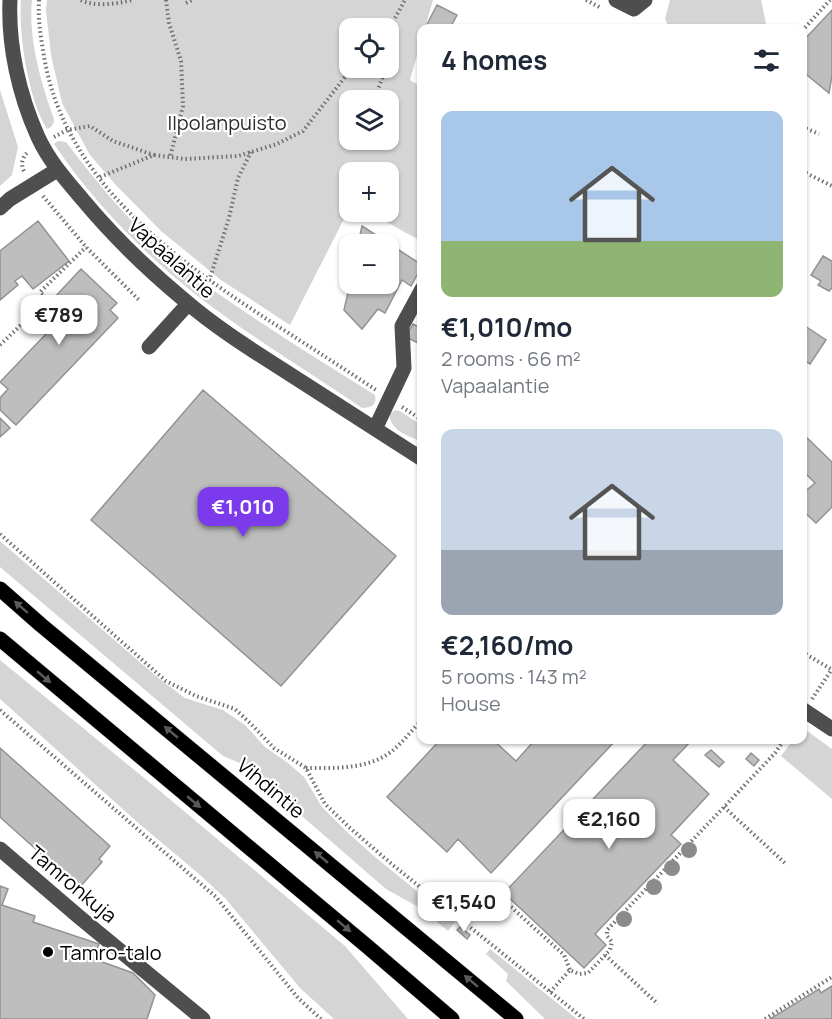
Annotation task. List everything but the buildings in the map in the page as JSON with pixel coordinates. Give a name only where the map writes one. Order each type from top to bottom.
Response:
[{"type":"main road","name":"Vihdintie","points":[[0,589],[40,625],[516,1019]]},
{"type":"main road","points":[[0,639],[452,1019]]},
{"type":"street","name":"Vapaalantie","points":[[10,0],[10,34],[17,71],[26,105],[41,143],[57,170],[98,218],[136,257],[188,304],[244,344],[417,456]]},
{"type":"street","points":[[616,0],[640,5]]},
{"type":"street","points":[[0,208],[10,199],[57,170]]},
{"type":"street","points":[[375,429],[404,368],[402,326],[417,298]]},
{"type":"street","points":[[148,346],[188,304]]},
{"type":"street","points":[[807,712],[832,729]]},
{"type":"street","name":"Tamronkuja","points":[[0,849],[203,1019]]},
{"type":"path","points":[[39,0],[38,18],[45,63],[54,98],[67,130],[84,157],[114,196],[147,230],[209,281],[417,417]]},
{"type":"path","points":[[81,0],[88,4],[121,3],[132,0]]},
{"type":"path","points":[[166,0],[169,23],[181,61],[183,106],[170,157]]},
{"type":"path","points":[[186,3],[192,0]]},
{"type":"path","points":[[395,18],[405,0]]},
{"type":"path","points":[[807,25],[830,0]]},
{"type":"path","points":[[140,301],[86,247],[33,185],[22,167],[27,152],[67,130],[90,126],[113,141],[154,155],[185,159],[238,156],[277,144],[303,131],[344,78]]},
{"type":"path","points":[[807,129],[819,134]]},
{"type":"path","points":[[209,281],[229,218],[238,178],[251,152]]},
{"type":"path","points":[[100,177],[154,155]]},
{"type":"path","points":[[807,174],[832,186]]},
{"type":"path","points":[[0,345],[47,300],[40,292],[86,247]]},
{"type":"path","points":[[0,534],[166,681],[196,696],[235,709],[274,748],[306,768],[325,804],[350,828],[393,866],[584,1019]]},
{"type":"path","points":[[807,655],[832,670],[814,697]]},
{"type":"path","points":[[0,711],[216,897],[298,998],[321,1019]]},
{"type":"path","points":[[306,768],[349,767],[379,759],[393,750],[417,725]]},
{"type":"path","points":[[501,898],[564,954],[570,970],[579,974],[588,973],[610,950],[612,942],[607,936],[607,930],[781,744]]},
{"type":"path","points":[[724,807],[787,865]]},
{"type":"path","points":[[605,955],[658,1004]]},
{"type":"path","points":[[550,992],[570,970]]},
{"type":"path","points":[[765,1019],[832,977]]},
{"type":"green space","points":[[21,0],[32,0],[34,45],[40,76],[54,119],[54,123],[47,129],[35,102],[26,67],[21,30]]},
{"type":"green space","name":"Ilpolanpuisto","points":[[47,0],[433,0],[426,24],[417,24],[417,55],[410,80],[417,84],[417,239],[386,222],[399,222],[399,162],[339,162],[339,222],[342,222],[290,325],[221,280],[161,231],[90,155],[62,103],[51,55]]},
{"type":"green space","points":[[670,0],[761,0],[766,24],[667,24],[665,19]]},
{"type":"green space","points":[[0,90],[18,147],[12,175],[0,186]]},
{"type":"green space","points":[[58,141],[66,142],[123,211],[176,263],[247,313],[375,395],[374,404],[371,407],[362,408],[199,297],[120,226],[69,165],[54,144]]},
{"type":"green space","points":[[395,410],[400,411],[417,422],[417,439],[400,432],[393,424],[390,414]]},
{"type":"green space","points":[[0,541],[157,677],[185,698],[223,710],[245,725],[265,747],[304,777],[322,807],[347,832],[455,922],[448,931],[420,908],[386,889],[242,764],[223,756],[0,567]]},
{"type":"green space","points":[[0,660],[345,946],[408,1019],[334,1019],[300,988],[225,898],[0,699]]},
{"type":"green space","points":[[807,731],[832,749],[832,799],[781,756],[790,744],[807,744]]},
{"type":"green space","points":[[490,949],[577,1019],[545,1019],[506,981],[508,974],[486,954]]},
{"type":"place","name":"Tamro-talo","points":[[48,952]]}]
